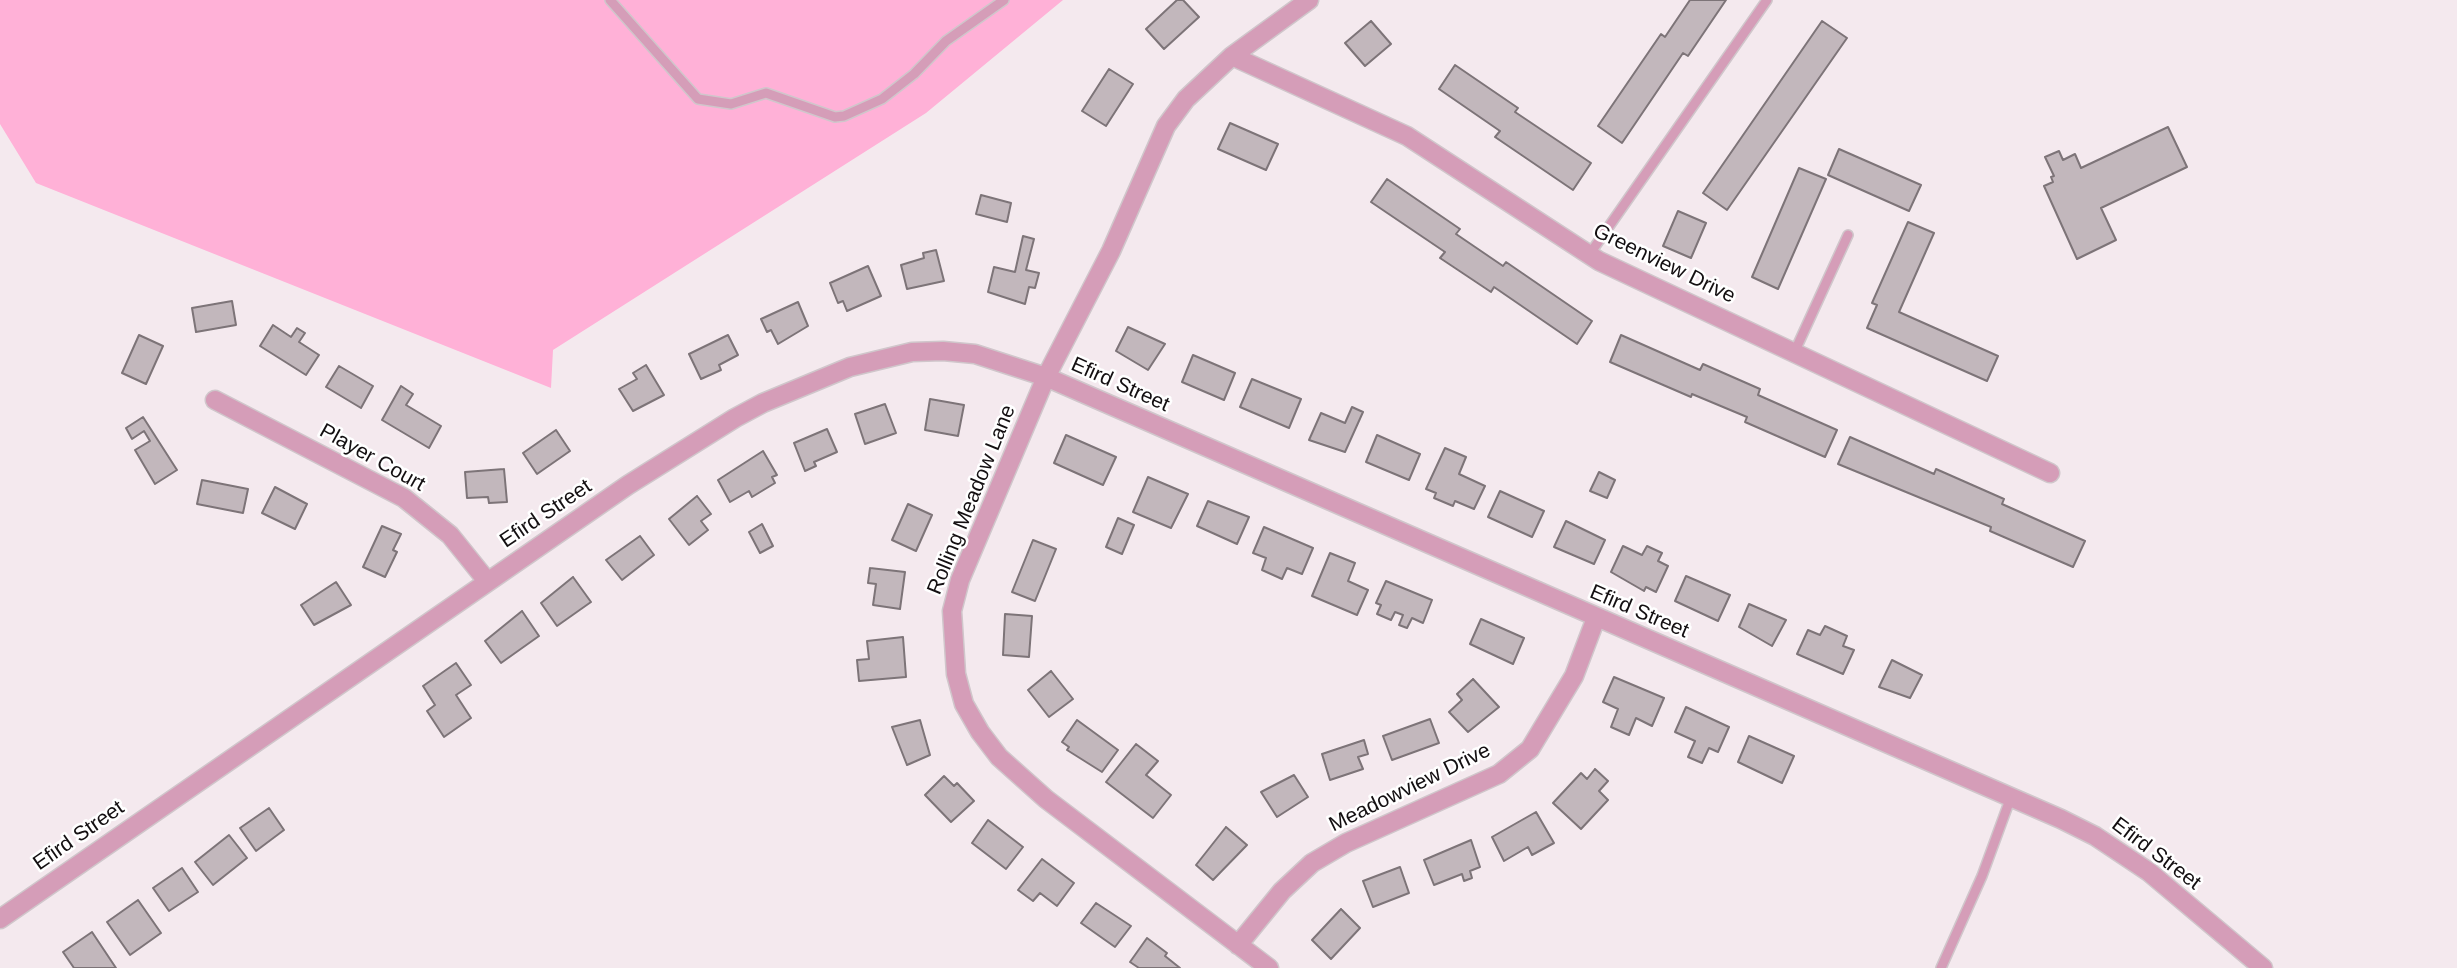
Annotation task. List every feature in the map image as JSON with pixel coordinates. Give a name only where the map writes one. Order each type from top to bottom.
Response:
[{"type":"street","name":"Rolling Meadow Lane","points":[[1269,968],[1022,779],[979,732],[964,704],[956,674],[951,611],[960,580],[1046,377],[1111,251],[1166,126],[1186,99],[1232,56],[1309,0]]},
{"type":"street","name":"Greenview Drive","points":[[1232,56],[1407,136],[1589,254],[2050,473]]},
{"type":"street","name":"Efird Street","points":[[0,919],[487,581],[628,485],[735,418],[821,378],[881,358],[943,351],[975,354],[1046,377],[2095,836],[2138,865],[2263,968]]},
{"type":"street","name":"Player Court","points":[[215,400],[404,498],[450,535],[487,581]]},
{"type":"street","name":"Meadowview Drive","points":[[1238,945],[1282,891],[1312,863],[1346,843],[1499,774],[1530,749],[1574,676],[1596,618]]},
{"type":"lane","points":[[610,0],[698,99],[731,104],[766,93],[835,117],[844,116],[882,99],[914,74],[946,41],[1004,0]]},
{"type":"lane","points":[[1589,254],[1767,0]]},
{"type":"lane","points":[[1794,353],[1848,235]]},
{"type":"lane","points":[[1941,968],[1982,876],[2011,797]]},
{"type":"shaded area","points":[[0,0],[1063,0],[926,113],[553,350],[551,388],[36,183],[0,124]]},
{"type":"building","points":[[1177,0],[1183,0],[1199,17],[1164,49],[1146,29]]},
{"type":"building","points":[[1690,0],[1726,0],[1688,56],[1683,53],[1622,143],[1598,126],[1661,34],[1665,37]]},
{"type":"building","points":[[1371,21],[1391,44],[1365,66],[1345,43]]},
{"type":"building","points":[[1822,21],[1847,38],[1727,210],[1703,193]]},
{"type":"building","points":[[1455,65],[1518,108],[1515,112],[1591,163],[1573,190],[1495,137],[1500,131],[1439,89]]},
{"type":"building","points":[[1109,69],[1133,84],[1106,126],[1082,111]]},
{"type":"building","points":[[1230,123],[1278,144],[1266,170],[1218,149]]},
{"type":"building","points":[[2168,127],[2187,167],[2101,208],[2116,240],[2077,259],[2044,186],[2053,182],[2051,177],[2054,176],[2045,157],[2059,151],[2063,160],[2075,154],[2081,168]]},
{"type":"building","points":[[1839,149],[1921,185],[1909,211],[1828,175]]},
{"type":"building","points":[[1799,168],[1826,179],[1778,289],[1752,277]]},
{"type":"building","points":[[1387,179],[1460,229],[1456,234],[1503,266],[1506,262],[1592,321],[1577,344],[1494,287],[1491,292],[1440,258],[1445,252],[1371,202]]},
{"type":"building","points":[[981,195],[1011,203],[1007,222],[976,214]]},
{"type":"building","points":[[1678,211],[1706,223],[1691,258],[1663,246]]},
{"type":"building","points":[[1908,222],[1934,233],[1899,312],[1998,356],[1987,381],[1867,328],[1877,305],[1872,303]]},
{"type":"building","points":[[1023,236],[1034,239],[1026,270],[1039,273],[1035,288],[1029,287],[1025,304],[988,292],[994,267],[1015,272]]},
{"type":"building","points":[[936,250],[944,281],[907,289],[901,265],[924,258],[923,253]]},
{"type":"building","points":[[868,266],[881,296],[847,311],[843,301],[838,303],[830,283]]},
{"type":"building","points":[[232,301],[236,325],[196,332],[192,308]]},
{"type":"building","points":[[798,302],[808,326],[778,344],[771,330],[767,332],[761,319]]},
{"type":"building","points":[[273,325],[291,337],[297,328],[305,333],[299,342],[319,355],[306,375],[260,346]]},
{"type":"building","points":[[1128,327],[1165,344],[1148,370],[1116,351]]},
{"type":"building","points":[[139,335],[163,346],[146,384],[122,373]]},
{"type":"building","points":[[728,335],[738,355],[719,365],[721,370],[701,379],[689,354]]},
{"type":"building","points":[[1621,335],[1700,370],[1703,364],[1760,389],[1758,395],[1837,430],[1825,457],[1745,422],[1747,417],[1692,394],[1691,397],[1610,362]]},
{"type":"building","points":[[1193,355],[1235,373],[1224,400],[1182,382]]},
{"type":"building","points":[[646,365],[664,395],[633,411],[619,389],[637,379],[633,373]]},
{"type":"building","points":[[339,366],[373,386],[361,408],[326,387]]},
{"type":"building","points":[[1252,379],[1301,399],[1289,428],[1240,407]]},
{"type":"building","points":[[401,386],[413,394],[406,405],[441,426],[429,448],[382,420]]},
{"type":"building","points":[[930,399],[964,405],[958,436],[925,430]]},
{"type":"building","points":[[885,404],[896,433],[865,444],[855,414]]},
{"type":"building","points":[[1352,407],[1363,412],[1345,452],[1309,440],[1321,413],[1345,423]]},
{"type":"building","points":[[143,417],[177,470],[155,484],[135,450],[150,441],[144,431],[132,439],[126,428]]},
{"type":"building","points":[[827,429],[837,452],[814,462],[816,466],[805,471],[794,443]]},
{"type":"building","points":[[556,430],[570,451],[537,474],[523,453]]},
{"type":"building","points":[[1066,435],[1116,457],[1103,485],[1054,463]]},
{"type":"building","points":[[1377,435],[1420,454],[1409,480],[1366,462]]},
{"type":"building","points":[[1850,437],[1934,474],[1936,469],[2004,499],[2002,504],[2085,541],[2073,567],[1990,531],[1991,527],[1838,464]]},
{"type":"building","points":[[1445,448],[1466,457],[1459,474],[1485,486],[1474,509],[1455,501],[1453,506],[1434,498],[1436,493],[1426,489]]},
{"type":"building","points":[[763,451],[777,475],[772,477],[775,483],[752,497],[749,491],[730,502],[718,480]]},
{"type":"building","points":[[504,469],[507,502],[489,503],[488,497],[467,498],[465,472]]},
{"type":"building","points":[[1599,472],[1615,480],[1607,498],[1590,491]]},
{"type":"building","points":[[1148,477],[1188,494],[1171,528],[1133,512]]},
{"type":"building","points":[[202,480],[248,489],[243,513],[197,504]]},
{"type":"building","points":[[275,487],[307,504],[295,529],[262,513]]},
{"type":"building","points":[[1500,491],[1544,511],[1532,537],[1488,517]]},
{"type":"building","points":[[697,496],[711,514],[701,521],[708,530],[689,545],[669,519]]},
{"type":"building","points":[[1208,501],[1249,517],[1237,544],[1197,526]]},
{"type":"building","points":[[908,504],[932,515],[916,551],[892,540]]},
{"type":"building","points":[[1118,518],[1134,525],[1122,554],[1106,547]]},
{"type":"building","points":[[1566,521],[1605,540],[1594,564],[1554,547]]},
{"type":"building","points":[[762,524],[773,546],[760,553],[749,532]]},
{"type":"building","points":[[382,526],[401,534],[393,550],[397,552],[385,577],[363,567]]},
{"type":"building","points":[[1264,527],[1313,548],[1302,574],[1287,568],[1282,579],[1262,570],[1266,558],[1253,553]]},
{"type":"building","points":[[640,536],[654,555],[622,580],[606,560]]},
{"type":"building","points":[[1033,540],[1056,549],[1035,601],[1012,592]]},
{"type":"building","points":[[1623,546],[1642,555],[1647,546],[1662,553],[1658,561],[1668,566],[1656,592],[1646,587],[1644,591],[1611,572]]},
{"type":"building","points":[[1330,553],[1355,563],[1348,581],[1368,590],[1357,615],[1312,596]]},
{"type":"building","points":[[870,568],[905,572],[900,609],[873,605],[876,584],[868,583]]},
{"type":"building","points":[[1686,576],[1730,595],[1718,621],[1675,601]]},
{"type":"building","points":[[573,577],[591,602],[557,626],[541,603]]},
{"type":"building","points":[[1386,581],[1432,600],[1423,623],[1412,618],[1407,628],[1399,625],[1403,615],[1395,612],[1391,620],[1377,614],[1381,605],[1376,603]]},
{"type":"building","points":[[336,582],[351,605],[314,625],[301,605]]},
{"type":"building","points":[[1749,604],[1786,620],[1772,646],[1739,627]]},
{"type":"building","points":[[522,611],[539,636],[501,663],[485,641]]},
{"type":"building","points":[[1005,614],[1032,616],[1029,657],[1003,655]]},
{"type":"building","points":[[1481,619],[1524,638],[1513,664],[1470,644]]},
{"type":"building","points":[[1825,626],[1847,636],[1843,646],[1854,650],[1843,674],[1797,654],[1808,630],[1820,635]]},
{"type":"building","points":[[903,637],[906,677],[859,681],[857,660],[869,659],[867,641]]},
{"type":"building","points":[[1892,660],[1922,675],[1910,698],[1879,687]]},
{"type":"building","points":[[456,663],[471,685],[456,695],[471,718],[444,737],[427,711],[435,705],[423,686]]},
{"type":"building","points":[[1051,671],[1073,699],[1049,717],[1028,690]]},
{"type":"building","points":[[1614,677],[1664,698],[1652,726],[1636,718],[1629,735],[1611,727],[1618,709],[1603,702]]},
{"type":"building","points":[[1473,679],[1499,707],[1468,732],[1449,712],[1462,700],[1457,694]]},
{"type":"building","points":[[1686,707],[1729,727],[1718,752],[1709,748],[1702,763],[1688,757],[1695,741],[1675,732]]},
{"type":"building","points":[[1430,719],[1439,743],[1392,760],[1383,736]]},
{"type":"building","points":[[920,720],[930,755],[907,765],[892,727]]},
{"type":"building","points":[[1077,720],[1118,750],[1102,772],[1067,750],[1069,747],[1062,742]]},
{"type":"building","points":[[1749,736],[1794,756],[1782,783],[1738,762]]},
{"type":"building","points":[[1364,740],[1368,754],[1358,757],[1363,769],[1330,780],[1322,754]]},
{"type":"building","points":[[1136,744],[1158,761],[1146,775],[1171,795],[1153,818],[1106,782]]},
{"type":"building","points":[[1595,769],[1608,781],[1599,791],[1608,800],[1581,829],[1553,803],[1581,773],[1587,779]]},
{"type":"building","points":[[1294,775],[1308,797],[1277,817],[1261,792]]},
{"type":"building","points":[[944,776],[954,786],[957,783],[974,801],[951,822],[925,795]]},
{"type":"building","points":[[269,808],[284,830],[256,851],[240,828]]},
{"type":"building","points":[[1536,812],[1554,843],[1532,855],[1528,847],[1504,861],[1492,837]]},
{"type":"building","points":[[988,820],[1023,847],[1006,869],[972,843]]},
{"type":"building","points":[[1226,827],[1247,845],[1213,880],[1196,865]]},
{"type":"building","points":[[229,835],[247,858],[213,885],[195,862]]},
{"type":"building","points":[[1471,840],[1480,867],[1470,871],[1472,878],[1464,881],[1462,874],[1434,885],[1424,860]]},
{"type":"building","points":[[1042,859],[1074,883],[1057,906],[1040,893],[1033,901],[1018,890]]},
{"type":"building","points":[[1400,867],[1409,893],[1373,907],[1363,881]]},
{"type":"building","points":[[182,868],[198,892],[169,911],[153,888]]},
{"type":"building","points":[[138,900],[161,933],[130,955],[107,922]]},
{"type":"building","points":[[1096,903],[1131,926],[1115,947],[1081,923]]},
{"type":"building","points":[[1341,909],[1360,928],[1331,959],[1312,940]]},
{"type":"building","points":[[92,932],[116,968],[74,968],[63,952]]},
{"type":"building","points":[[1147,938],[1167,953],[1165,956],[1180,968],[1139,968],[1130,962]]}]
